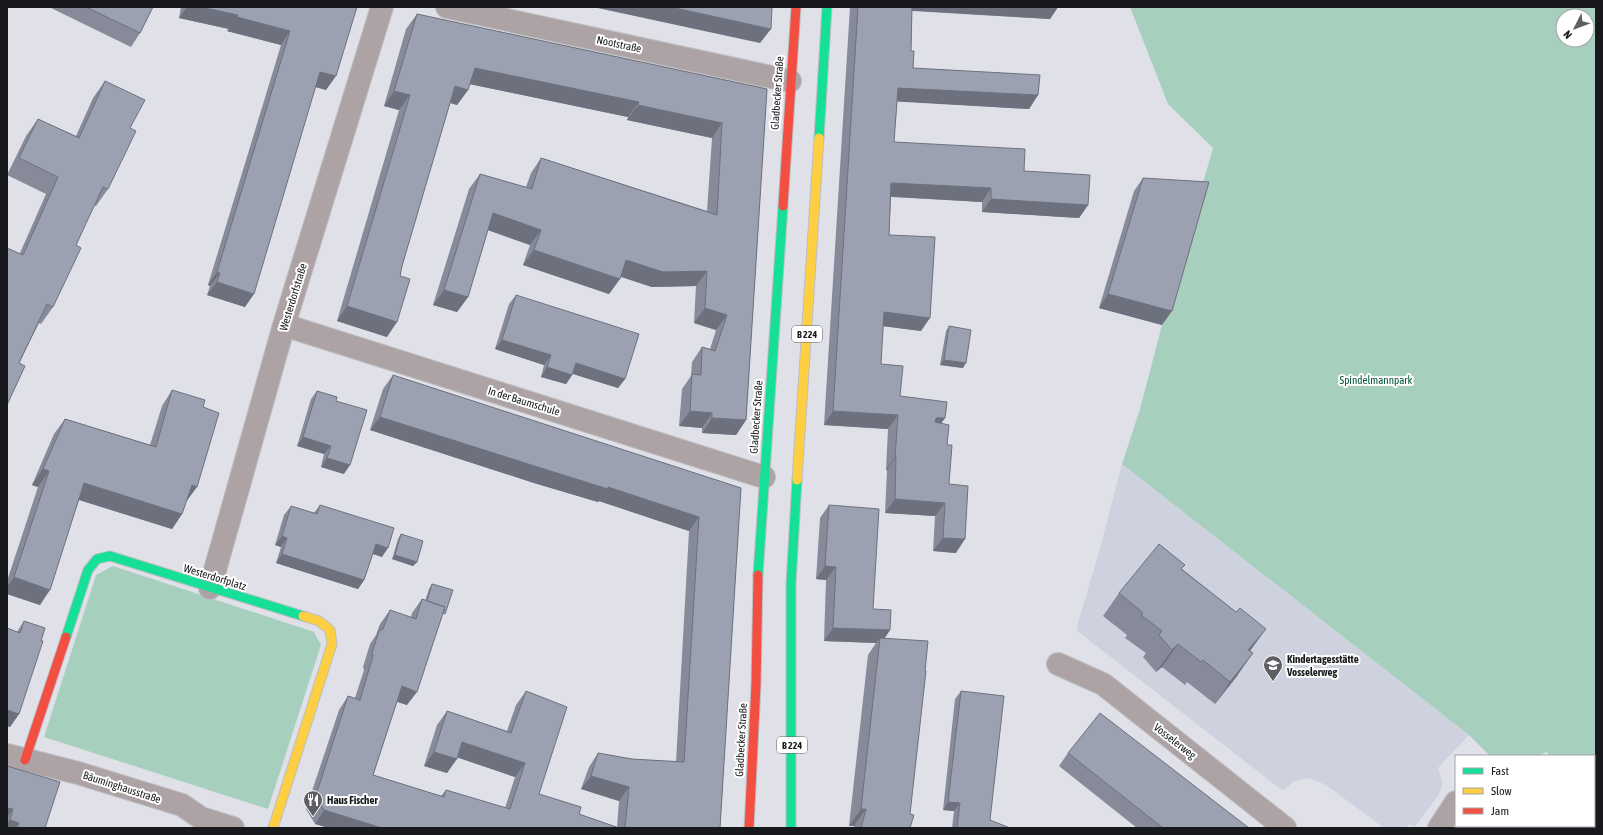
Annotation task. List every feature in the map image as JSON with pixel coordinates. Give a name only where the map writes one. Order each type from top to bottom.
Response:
[{"type":"main road","name":"Gladbecker Straße","points":[[749,828],[756,685],[758,578],[796,7]]},
{"type":"main road","name":"B 224","points":[[792,828],[791,584],[827,7]]},
{"type":"main road","name":"Westerdorfplatz","points":[[16,757],[88,570],[96,559],[110,556],[319,621],[330,630],[332,644],[273,828]]},
{"type":"street","name":"Westerdorfstraße","points":[[210,588],[284,324],[382,7]]},
{"type":"street","name":"Nootstraße","points":[[447,7],[790,81]]},
{"type":"street","name":"In der Baumschule","points":[[284,324],[764,477]]},
{"type":"street","name":"Vosselerweg","points":[[1058,664],[1104,684],[1285,828]]},
{"type":"street","name":"Bäuminghausstraße","points":[[16,757],[78,773],[182,806],[201,818],[233,828]]},
{"type":"street","points":[[1439,828],[1455,804]]},
{"type":"shaded area","name":"Kindertagesstätte Vosselerweg","points":[[1122,464],[1469,735],[1438,768],[1443,783],[1439,794],[1415,827],[1409,824],[1406,828],[1384,828],[1326,785],[1310,778],[1294,781],[1283,791],[1076,630],[1102,541]]},
{"type":"green space","name":"Spindelmannpark","points":[[1130,7],[1596,7],[1596,786],[1595,755],[1550,755],[1546,752],[1541,755],[1489,755],[1469,735],[1122,464],[1140,409],[1162,325],[1213,148],[1168,104]]},
{"type":"green space","points":[[113,566],[314,632],[321,645],[268,809],[44,737],[96,575]]},
{"type":"building","points":[[86,7],[153,7],[140,33]]},
{"type":"building","points":[[200,7],[357,7],[336,76],[320,72],[254,294],[217,282],[220,273],[217,272],[290,31],[237,17],[238,15]]},
{"type":"building","points":[[671,7],[772,7],[771,29]]},
{"type":"building","points":[[858,7],[912,7],[911,51],[914,51],[913,68],[1040,75],[1038,95],[898,88],[894,142],[1025,149],[1024,171],[1090,175],[1088,205],[991,199],[991,188],[891,183],[889,235],[935,237],[930,318],[884,312],[881,364],[903,366],[900,396],[947,402],[945,418],[936,418],[935,422],[949,425],[947,445],[952,445],[949,484],[968,486],[965,539],[943,538],[945,503],[895,499],[895,457],[898,415],[833,411]]},
{"type":"building","points":[[417,14],[767,89],[746,420],[712,418],[712,413],[690,411],[692,374],[701,375],[702,347],[715,351],[727,315],[705,308],[707,271],[663,272],[626,260],[620,279],[534,250],[541,230],[493,213],[468,297],[444,290],[480,174],[532,189],[541,158],[717,215],[722,123],[638,105],[639,102],[475,68],[468,90],[455,86],[402,266],[400,276],[410,279],[397,322],[347,306],[410,95],[394,91]]},
{"type":"building","points":[[105,81],[145,100],[130,128],[136,131],[108,189],[103,187],[76,245],[81,248],[53,307],[47,304],[19,363],[25,366],[7,405],[7,248],[23,255],[58,177],[19,158],[38,119],[79,138]]},
{"type":"building","points":[[1143,178],[1209,182],[1172,311],[1108,294]]},
{"type":"building","points":[[516,295],[639,334],[625,379],[576,363],[572,375],[547,367],[551,355],[502,340]]},
{"type":"building","points":[[949,326],[971,330],[966,363],[944,360]]},
{"type":"building","points":[[393,375],[741,488],[720,828],[625,828],[629,787],[591,776],[598,753],[632,759],[684,762],[699,517],[608,487],[608,489],[380,417]]},
{"type":"building","points":[[172,390],[205,400],[203,407],[219,413],[197,487],[192,485],[182,514],[84,483],[50,590],[14,577],[49,471],[43,469],[65,419],[156,447]]},
{"type":"building","points":[[317,391],[337,397],[336,401],[367,410],[350,465],[327,458],[331,446],[303,437]]},
{"type":"building","points":[[320,505],[394,528],[388,548],[376,544],[364,580],[282,554],[287,538],[282,536],[291,506],[317,514]]},
{"type":"building","points":[[829,505],[879,509],[873,609],[891,610],[890,630],[833,628],[836,567],[825,566]]},
{"type":"building","points":[[401,534],[423,541],[417,562],[395,555]]},
{"type":"building","points":[[1159,544],[1185,565],[1181,569],[1236,612],[1240,608],[1266,629],[1248,650],[1253,653],[1230,682],[1203,660],[1201,662],[1178,644],[1172,650],[1159,635],[1162,631],[1141,615],[1143,613],[1119,593]]},
{"type":"building","points":[[432,584],[453,590],[445,614],[443,613],[445,607],[427,601]]},
{"type":"building","points":[[422,599],[445,607],[417,692],[402,686],[373,775],[444,797],[446,790],[510,809],[525,763],[462,742],[457,759],[434,752],[447,711],[511,733],[526,691],[567,707],[539,794],[581,807],[579,814],[619,828],[382,828],[324,810],[316,795],[348,696],[360,700],[379,631],[383,629],[390,610],[416,619]]},
{"type":"building","points":[[24,621],[45,628],[41,641],[43,641],[19,714],[7,710],[7,628],[20,633]]},
{"type":"building","points":[[880,638],[928,641],[910,814],[914,815],[910,828],[861,828],[866,809],[861,809]]},
{"type":"building","points":[[961,691],[1004,696],[990,820],[1010,828],[957,828],[960,803],[948,802]]},
{"type":"building","points":[[1100,713],[1249,828],[1163,828],[1068,753]]},
{"type":"building","points":[[7,766],[60,782],[45,828],[17,828],[19,823],[10,820],[13,809],[7,808]]},
{"type":"traffic: fast","points":[[819,138],[827,7]]},
{"type":"traffic: fast","points":[[758,575],[783,206]]},
{"type":"traffic: fast","points":[[791,828],[791,584],[797,480]]},
{"type":"traffic: fast","points":[[66,637],[88,570],[97,559],[110,556],[303,616]]},
{"type":"traffic: slow","points":[[797,480],[819,138]]},
{"type":"traffic: slow","points":[[273,828],[332,644],[330,630],[319,621],[303,616]]},
{"type":"traffic: jam","points":[[783,206],[796,7]]},
{"type":"traffic: jam","points":[[749,828],[756,685],[758,575]]},
{"type":"traffic: jam","points":[[25,760],[66,637]]},
{"type":"place","name":"Kindertagesstätte Vosselerweg","points":[[1273,682]]},
{"type":"place","name":"Haus Fischer","points":[[313,817]]}]
